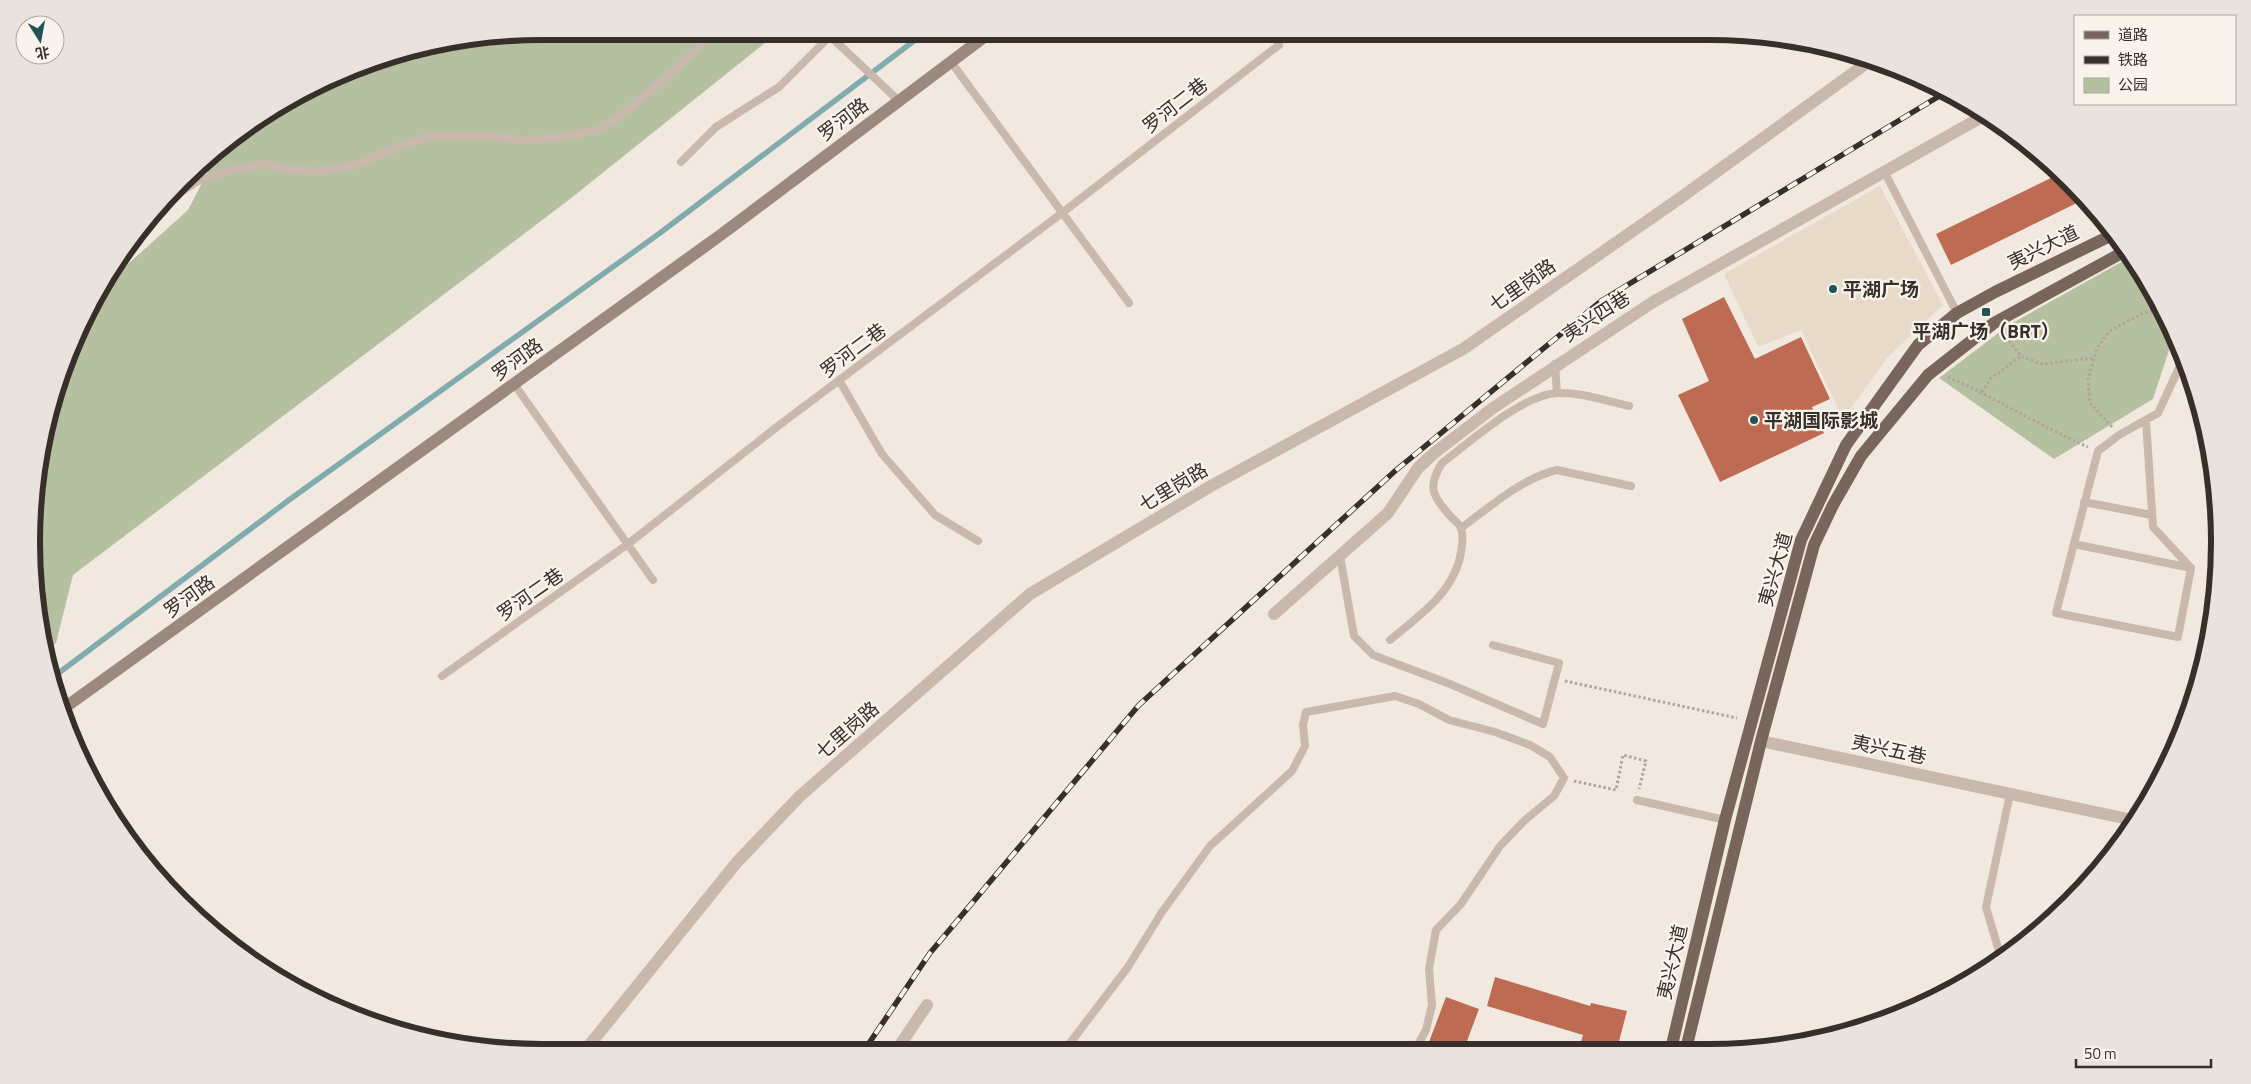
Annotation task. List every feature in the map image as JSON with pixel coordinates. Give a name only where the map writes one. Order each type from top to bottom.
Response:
[{"type":"main road","name":"罗河路","points":[[68,705],[722,234],[980,40]]},
{"type":"main road","name":"夷兴大道","points":[[1672,1044],[1725,820],[1801,540],[1846,445],[1918,345],[1957,313],[1995,292],[2108,237]]},
{"type":"main road","name":"夷兴大道","points":[[1687,1044],[1761,741],[1814,545],[1833,505],[1861,456],[1928,375],[1994,323],[2120,254]]},
{"type":"street","name":"七里岗路","points":[[590,1044],[737,862],[794,803],[1030,594],[1211,486],[1463,349],[1676,201],[1864,65]]},
{"type":"street","name":"夷兴四巷","points":[[1274,614],[1388,513],[1418,468],[1432,454],[1555,364],[1653,302],[1978,119]]},
{"type":"street","name":"夷兴五巷","points":[[1761,741],[2127,819]]},
{"type":"street","points":[[901,1044],[927,1005]]},
{"type":"lane","points":[[184,190],[198,181],[230,170],[266,164],[294,170],[322,171],[358,164],[407,143],[433,136],[488,136],[522,140],[563,137],[599,130],[629,109],[680,65],[704,40]]},
{"type":"lane","points":[[681,162],[716,127],[751,107],[779,87],[826,40]]},
{"type":"lane","points":[[834,40],[898,101]]},
{"type":"lane","name":"罗河二巷","points":[[442,676],[628,544],[839,380],[1062,213],[1279,45],[1276,40]]},
{"type":"lane","points":[[950,62],[1129,303]]},
{"type":"lane","points":[[1884,171],[1957,313]]},
{"type":"lane","points":[[1555,364],[1557,393]]},
{"type":"lane","points":[[2179,367],[2158,413],[2119,435],[2098,451],[2056,613],[2178,637],[2191,568]]},
{"type":"lane","points":[[839,380],[882,454],[935,515],[978,541]]},
{"type":"lane","points":[[514,384],[653,580]]},
{"type":"lane","points":[[1390,640],[1435,603],[1452,579],[1459,563],[1462,543],[1461,528],[1434,495],[1435,472],[1442,463],[1519,406],[1539,396],[1557,393],[1588,396],[1629,406]]},
{"type":"lane","points":[[2146,420],[2153,527],[2191,568]]},
{"type":"lane","points":[[1461,528],[1499,500],[1547,473],[1557,470],[1631,486]]},
{"type":"lane","points":[[2084,502],[2152,515]]},
{"type":"lane","points":[[2074,544],[2191,568]]},
{"type":"lane","points":[[1340,556],[1354,636],[1373,655],[1441,680],[1543,724],[1559,663],[1493,645]]},
{"type":"lane","points":[[1069,1044],[1128,967],[1162,912],[1210,846],[1292,770],[1304,746],[1303,725],[1306,712],[1395,696],[1419,704],[1449,720],[1495,732],[1530,745],[1550,757],[1564,778],[1554,796],[1525,820],[1500,846],[1461,904],[1436,930],[1429,969],[1432,1005],[1426,1030],[1418,1044]]},
{"type":"lane","points":[[1999,951],[1986,907],[2010,794]]},
{"type":"lane","points":[[1637,800],[1725,820]]},
{"type":"path","points":[[2119,435],[2090,403],[2088,380],[2096,348],[2110,331],[2143,313],[2154,311]]},
{"type":"path","points":[[1994,323],[2021,356],[2042,364],[2094,358]]},
{"type":"path","points":[[1982,392],[1990,379],[2021,356]]},
{"type":"path","points":[[1948,377],[1982,392],[2055,432],[2098,451]]},
{"type":"path","points":[[1554,679],[1753,722]]},
{"type":"path","points":[[1564,778],[1616,790],[1623,755],[1646,761],[1637,800]]},
{"type":"green space","points":[[769,40],[570,199],[73,575],[56,643],[51,646],[44,608],[40,542],[44,476],[57,412],[78,350],[107,291],[119,272],[188,210],[211,165],[263,125],[291,107],[350,78],[412,57],[476,44],[509,41]]},
{"type":"green space","points":[[2124,260],[2144,291],[2171,345],[2153,399],[2054,459],[1939,378],[2009,325]]},
{"type":"shaded area","name":"平湖广场","points":[[1880,186],[1943,305],[1887,358],[1843,419],[1801,330],[1758,347],[1724,274]]},
{"type":"building","points":[[2053,177],[2078,202],[1951,265],[1936,234]]},
{"type":"building","name":"平湖国际影城","points":[[1724,297],[1755,359],[1801,337],[1830,399],[1812,407],[1824,433],[1720,482],[1678,395],[1709,381],[1682,319]]},
{"type":"building","points":[[1495,977],[1590,1006],[1591,1003],[1627,1011],[1618,1044],[1580,1044],[1583,1035],[1487,1006]]},
{"type":"building","points":[[1446,997],[1479,1009],[1466,1044],[1428,1044]]},
{"type":"waterway","points":[[58,674],[289,500],[660,233],[915,40]]},
{"type":"railway","points":[[868,1044],[930,953],[1139,705],[1395,471],[1601,301],[1939,96]]},
{"type":"place","name":"平湖广场","points":[[1833,289]]},
{"type":"place","name":"平湖广场（BRT）","points":[[1986,312]]},
{"type":"place","name":"平湖国际影城","points":[[1754,420]]}]
